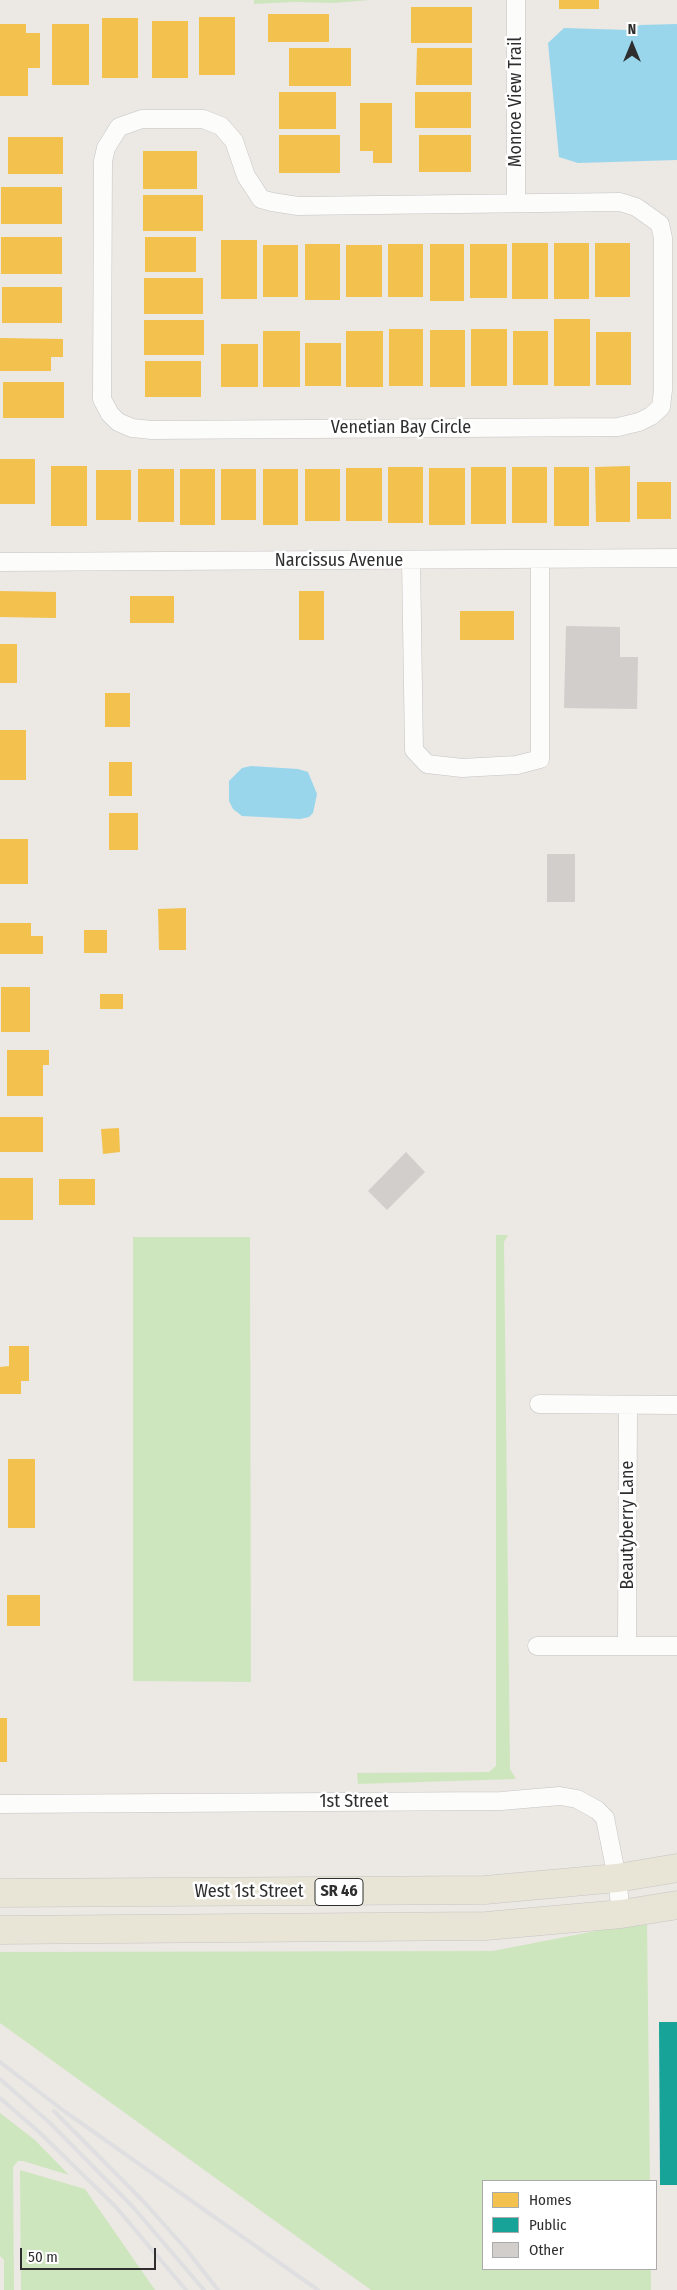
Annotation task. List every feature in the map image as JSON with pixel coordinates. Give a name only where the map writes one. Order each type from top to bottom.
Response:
[{"type":"main road","name":"West 1st Street","points":[[0,1893],[475,1890],[617,1878],[677,1868]]},
{"type":"main road","name":"West 1st Street","points":[[0,1930],[477,1926],[621,1914],[677,1905]]},
{"type":"street","name":"Monroe View Trail","points":[[516,0],[516,203]]},
{"type":"street","name":"Venetian Bay Circle","points":[[142,120],[203,120],[221,126],[234,141],[246,176],[261,199],[272,202],[298,206],[516,203],[620,202],[636,207],[660,224],[663,238],[663,390],[661,407],[650,416],[639,422],[618,427],[152,430],[132,428],[118,422],[110,414],[102,399],[103,161],[106,148],[119,127],[142,120]]},
{"type":"street","name":"Narcissus Avenue","points":[[0,562],[677,558]]},
{"type":"street","points":[[411,560],[414,750],[427,764],[462,768],[517,766],[540,759],[540,559]]},
{"type":"street","points":[[539,1404],[677,1405]]},
{"type":"street","name":"Beautyberry Lane","points":[[627,1646],[628,1404]]},
{"type":"street","points":[[537,1646],[677,1646]]},
{"type":"street","name":"1st Street","points":[[0,1804],[501,1801],[560,1796],[577,1799],[597,1810],[605,1818],[617,1878],[621,1914]]},
{"type":"green space","points":[[254,0],[370,0],[334,3],[254,4]]},
{"type":"green space","points":[[496,1235],[508,1235],[504,1242],[510,1769],[516,1779],[358,1784],[357,1773],[489,1772],[496,1766]]},
{"type":"green space","points":[[133,1237],[250,1237],[251,1682],[133,1681]]},
{"type":"green space","points":[[647,1921],[650,2180],[482,2180],[482,2270],[651,2270],[651,2290],[371,2290],[0,2023],[0,1952],[493,1951]]},
{"type":"green space","points":[[0,2113],[35,2140],[69,2175],[23,2161],[18,2161],[13,2167],[14,2290],[4,2290],[4,2260],[0,2256]]},
{"type":"green space","points":[[20,2170],[85,2189],[155,2290],[21,2290]]},
{"type":"water","points":[[677,24],[677,160],[578,163],[559,157],[548,43],[564,28],[629,30],[640,25]]},
{"type":"water","points":[[251,766],[298,769],[308,772],[317,794],[313,813],[309,817],[300,819],[242,816],[233,809],[229,801],[229,781],[242,768]]},
{"type":"building: Homes","points":[[559,0],[599,0],[599,9],[559,9]]},
{"type":"building: Homes","points":[[411,7],[472,7],[472,43],[411,43]]},
{"type":"building: Homes","points":[[268,14],[329,14],[329,42],[268,42]]},
{"type":"building: Homes","points":[[199,17],[235,17],[235,75],[199,75]]},
{"type":"building: Homes","points":[[102,18],[138,18],[138,78],[102,78]]},
{"type":"building: Homes","points":[[152,21],[188,21],[188,78],[152,78]]},
{"type":"building: Homes","points":[[0,24],[26,24],[26,33],[40,33],[40,68],[28,68],[28,96],[0,96]]},
{"type":"building: Homes","points":[[52,24],[89,24],[89,85],[52,85]]},
{"type":"building: Homes","points":[[289,48],[351,48],[351,86],[289,86]]},
{"type":"building: Homes","points":[[417,48],[472,48],[472,85],[416,85]]},
{"type":"building: Homes","points":[[279,92],[336,92],[336,129],[279,129]]},
{"type":"building: Homes","points":[[415,92],[471,92],[471,128],[415,128]]},
{"type":"building: Homes","points":[[360,103],[392,103],[392,163],[373,163],[373,151],[360,151]]},
{"type":"building: Homes","points":[[279,135],[340,135],[340,173],[279,173]]},
{"type":"building: Homes","points":[[419,135],[471,135],[471,172],[419,172]]},
{"type":"building: Homes","points":[[8,137],[63,137],[63,174],[8,174]]},
{"type":"building: Homes","points":[[143,151],[197,151],[197,189],[143,189]]},
{"type":"building: Homes","points":[[1,187],[62,187],[62,224],[1,224]]},
{"type":"building: Homes","points":[[143,195],[203,195],[203,231],[143,231]]},
{"type":"building: Homes","points":[[1,237],[62,237],[62,274],[1,274]]},
{"type":"building: Homes","points":[[145,237],[196,237],[196,272],[145,272]]},
{"type":"building: Homes","points":[[221,240],[257,240],[257,299],[221,299]]},
{"type":"building: Homes","points":[[512,243],[548,243],[548,299],[512,299]]},
{"type":"building: Homes","points":[[554,243],[589,243],[589,299],[554,299]]},
{"type":"building: Homes","points":[[595,243],[630,243],[630,297],[595,297]]},
{"type":"building: Homes","points":[[305,244],[340,244],[340,300],[305,300]]},
{"type":"building: Homes","points":[[388,244],[423,244],[423,297],[388,297]]},
{"type":"building: Homes","points":[[430,244],[464,244],[464,301],[430,301]]},
{"type":"building: Homes","points":[[470,244],[507,244],[507,298],[470,298]]},
{"type":"building: Homes","points":[[263,245],[298,245],[298,297],[263,297]]},
{"type":"building: Homes","points":[[346,245],[382,245],[382,297],[346,297]]},
{"type":"building: Homes","points":[[144,278],[203,278],[203,314],[144,314]]},
{"type":"building: Homes","points":[[2,287],[62,287],[62,323],[2,323]]},
{"type":"building: Homes","points":[[554,319],[590,319],[590,386],[554,386]]},
{"type":"building: Homes","points":[[144,320],[204,320],[204,355],[144,355]]},
{"type":"building: Homes","points":[[389,329],[423,329],[423,386],[389,386]]},
{"type":"building: Homes","points":[[471,329],[507,329],[507,386],[471,386]]},
{"type":"building: Homes","points":[[430,330],[465,330],[465,387],[430,387]]},
{"type":"building: Homes","points":[[263,331],[300,331],[300,387],[263,387]]},
{"type":"building: Homes","points":[[346,331],[383,331],[383,387],[346,387]]},
{"type":"building: Homes","points":[[513,331],[548,331],[548,385],[513,385]]},
{"type":"building: Homes","points":[[596,332],[631,332],[631,385],[596,385]]},
{"type":"building: Homes","points":[[0,338],[63,339],[63,357],[51,357],[51,371],[0,371]]},
{"type":"building: Homes","points":[[305,343],[341,343],[341,386],[305,386]]},
{"type":"building: Homes","points":[[221,344],[258,344],[258,387],[221,387]]},
{"type":"building: Homes","points":[[145,361],[201,361],[201,397],[145,397]]},
{"type":"building: Homes","points":[[3,382],[64,382],[64,418],[3,418]]},
{"type":"building: Homes","points":[[0,459],[35,459],[35,504],[0,504]]},
{"type":"building: Homes","points":[[51,466],[87,466],[87,526],[51,526]]},
{"type":"building: Homes","points":[[630,466],[630,522],[596,522],[595,467]]},
{"type":"building: Homes","points":[[388,467],[423,467],[423,523],[388,523]]},
{"type":"building: Homes","points":[[471,467],[506,467],[506,524],[471,524]]},
{"type":"building: Homes","points":[[512,467],[547,467],[547,523],[512,523]]},
{"type":"building: Homes","points":[[554,467],[589,467],[589,526],[554,526]]},
{"type":"building: Homes","points":[[346,468],[382,468],[382,521],[346,521]]},
{"type":"building: Homes","points":[[429,468],[465,468],[465,525],[429,525]]},
{"type":"building: Homes","points":[[138,469],[174,469],[174,522],[138,522]]},
{"type":"building: Homes","points":[[180,469],[215,469],[215,525],[180,525]]},
{"type":"building: Homes","points":[[221,469],[256,469],[256,520],[221,520]]},
{"type":"building: Homes","points":[[263,469],[298,469],[298,525],[263,525]]},
{"type":"building: Homes","points":[[305,469],[340,469],[340,521],[305,521]]},
{"type":"building: Homes","points":[[96,470],[131,470],[131,520],[96,520]]},
{"type":"building: Homes","points":[[637,482],[671,482],[671,519],[637,519]]},
{"type":"building: Homes","points":[[0,591],[56,592],[56,618],[0,617]]},
{"type":"building: Homes","points":[[299,591],[324,591],[324,640],[299,640]]},
{"type":"building: Homes","points":[[130,596],[174,596],[174,623],[130,623]]},
{"type":"building: Homes","points":[[460,611],[514,611],[514,640],[460,640]]},
{"type":"building: Homes","points":[[0,644],[17,644],[17,683],[0,683]]},
{"type":"building: Homes","points":[[105,693],[130,693],[130,727],[105,727]]},
{"type":"building: Homes","points":[[0,730],[26,730],[26,780],[0,780]]},
{"type":"building: Homes","points":[[109,762],[132,762],[132,796],[109,796]]},
{"type":"building: Homes","points":[[109,813],[138,813],[138,850],[109,850]]},
{"type":"building: Homes","points":[[0,839],[28,839],[28,884],[0,884]]},
{"type":"building: Homes","points":[[186,908],[186,950],[159,950],[158,909]]},
{"type":"building: Homes","points":[[0,923],[31,923],[31,936],[43,936],[43,954],[0,954]]},
{"type":"building: Homes","points":[[84,930],[107,930],[107,953],[84,953]]},
{"type":"building: Homes","points":[[1,987],[30,987],[30,1032],[1,1032]]},
{"type":"building: Homes","points":[[100,994],[123,994],[123,1009],[100,1009]]},
{"type":"building: Homes","points":[[7,1050],[49,1050],[49,1065],[43,1065],[43,1096],[7,1096]]},
{"type":"building: Homes","points":[[0,1117],[43,1117],[43,1152],[0,1152]]},
{"type":"building: Homes","points":[[119,1128],[120,1152],[103,1154],[101,1129]]},
{"type":"building: Homes","points":[[0,1178],[33,1178],[33,1220],[0,1220]]},
{"type":"building: Homes","points":[[59,1179],[95,1179],[95,1205],[59,1205]]},
{"type":"building: Homes","points":[[9,1346],[29,1346],[29,1381],[21,1381],[21,1394],[0,1394],[0,1367],[9,1366]]},
{"type":"building: Homes","points":[[8,1459],[35,1459],[35,1528],[8,1528]]},
{"type":"building: Homes","points":[[7,1595],[40,1595],[40,1626],[7,1626]]},
{"type":"building: Homes","points":[[0,1718],[7,1718],[7,1762],[0,1762]]},
{"type":"building: Public","points":[[659,2022],[677,2022],[677,2185],[660,2185]]},
{"type":"building: Other","points":[[566,626],[620,627],[620,657],[638,657],[637,709],[564,708]]},
{"type":"building: Other","points":[[547,854],[575,854],[575,902],[547,902]]},
{"type":"building: Other","points":[[406,1152],[425,1172],[387,1210],[368,1191]]},
{"type":"railway","points":[[0,2062],[64,2111],[318,2290]]},
{"type":"railway","points":[[0,2079],[50,2123],[133,2207],[204,2290]]},
{"type":"railway","points":[[0,2098],[39,2132],[115,2206],[186,2290]]},
{"type":"railway","points":[[54,2111],[143,2201],[186,2249],[218,2290]]}]
